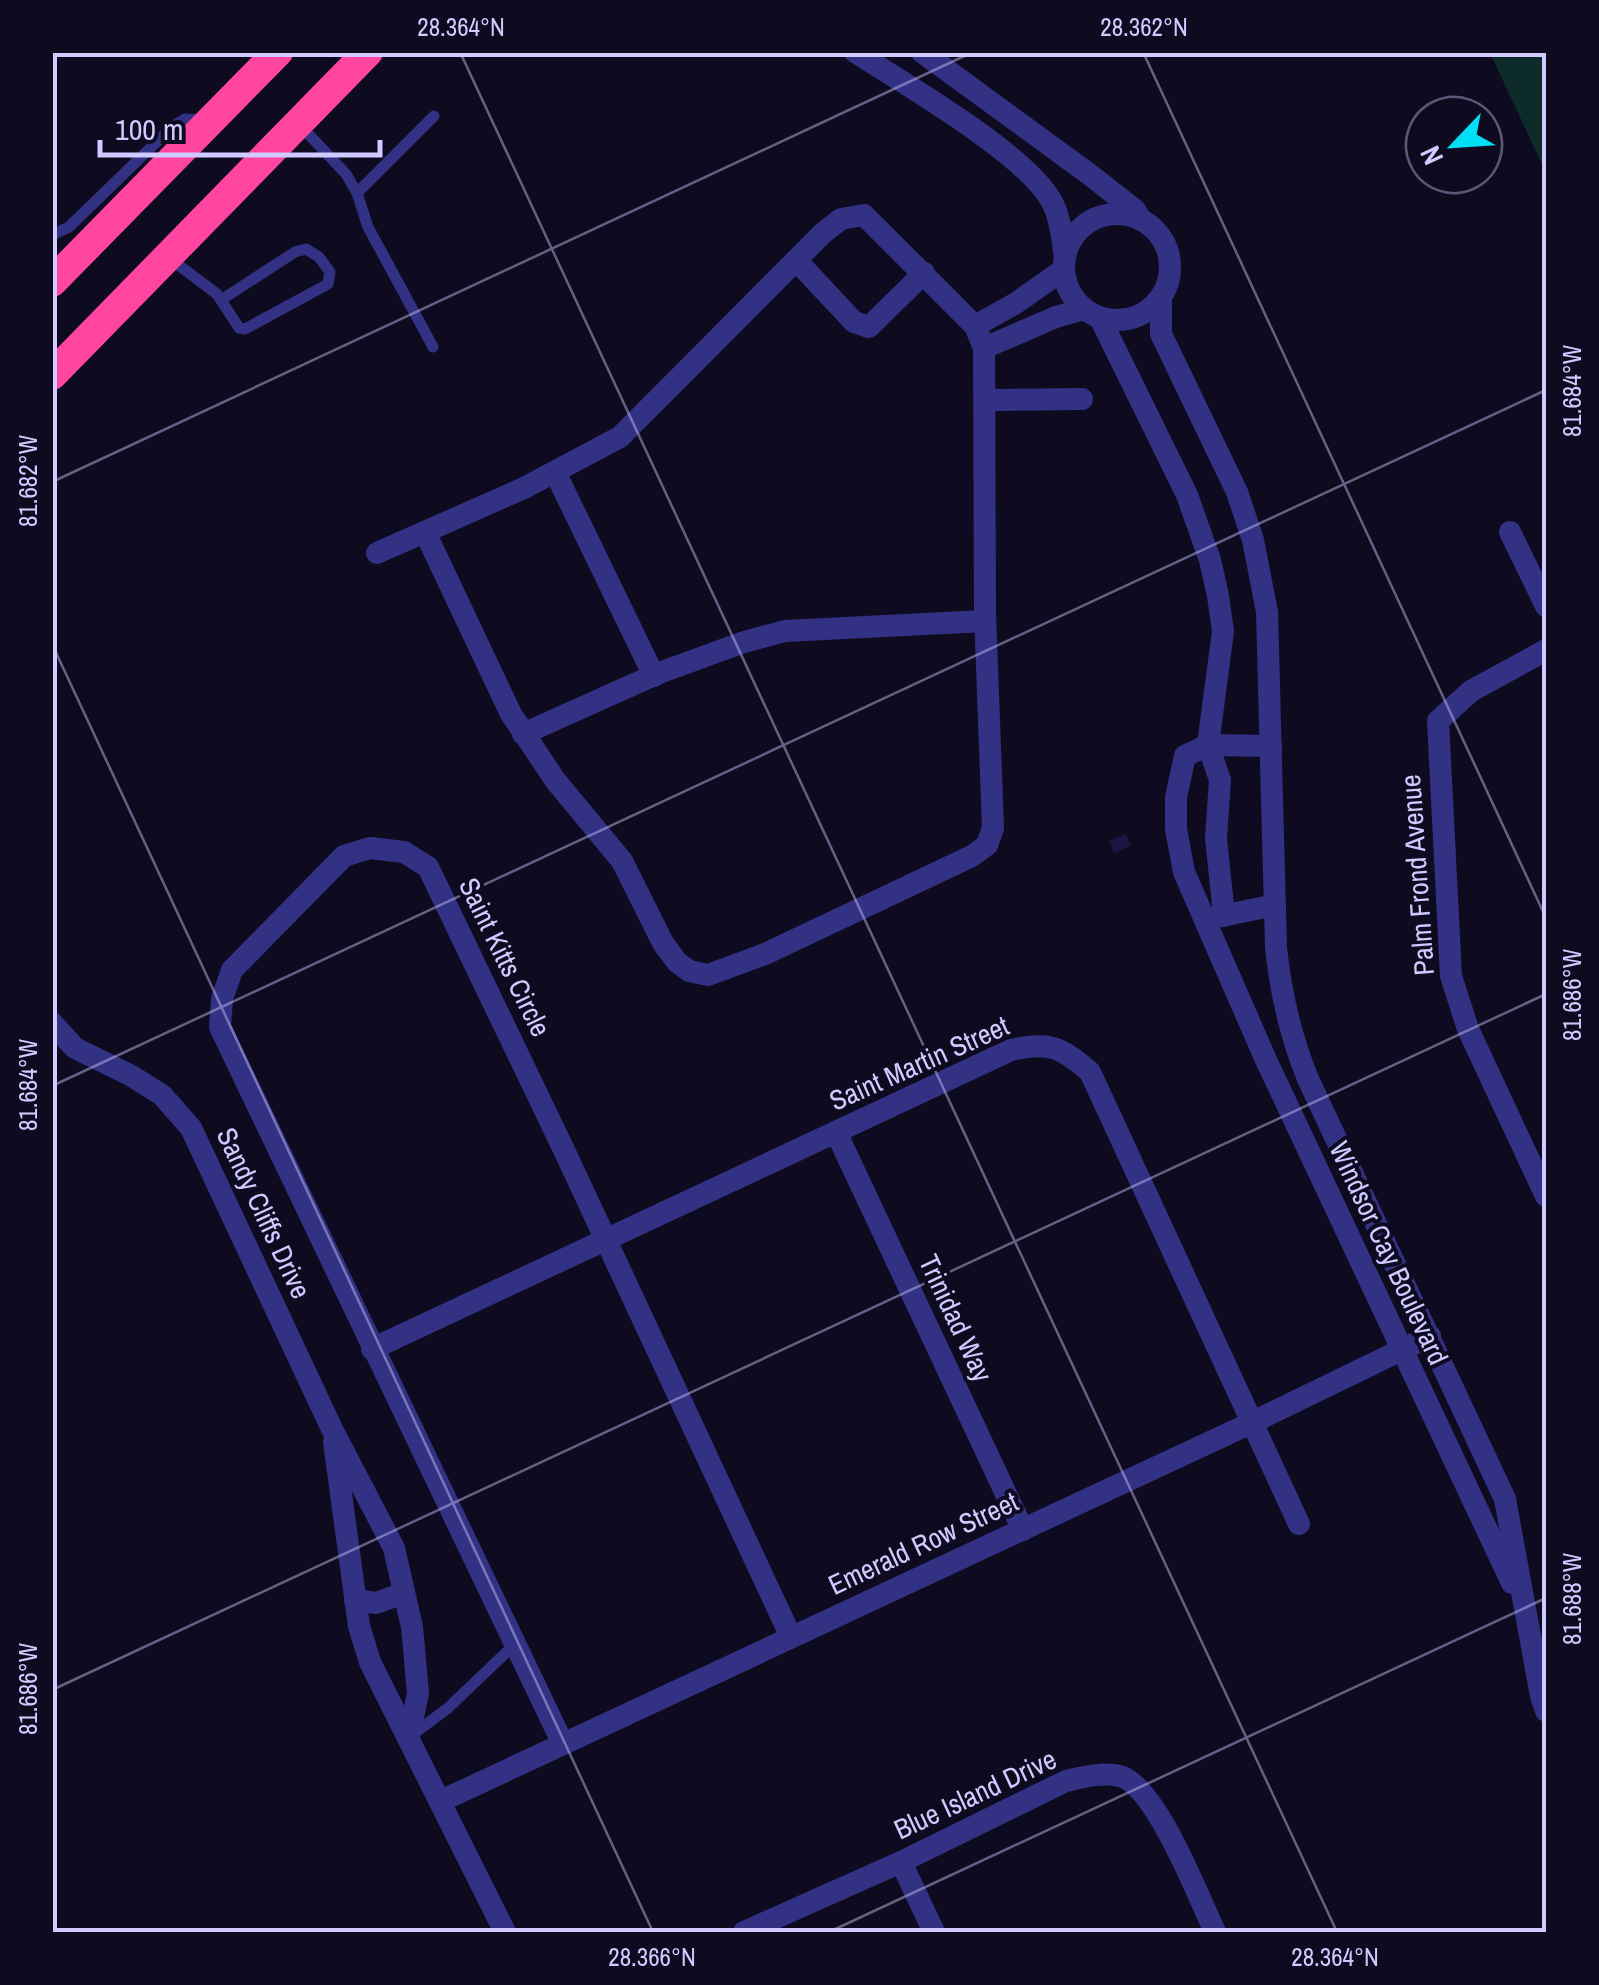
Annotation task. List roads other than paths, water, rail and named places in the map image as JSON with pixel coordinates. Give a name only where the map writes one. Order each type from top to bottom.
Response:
[{"type":"highway","points":[[52,375],[368,52]]},
{"type":"highway","points":[[52,282],[272,55]]},
{"type":"street","name":"Windsor Cay Boulevard","points":[[922,52],[1135,210],[1166,246],[1170,263],[1161,298],[1161,334],[1238,492],[1253,540],[1267,612],[1280,994],[1308,1079],[1506,1499],[1546,1711]]},
{"type":"street","name":"Windsor Cay Boulevard","points":[[868,56],[1034,178],[1052,202],[1061,228],[1068,287],[1092,313],[1187,495],[1210,560],[1223,631],[1208,746],[1220,780],[1214,918]]},
{"type":"street","points":[[976,326],[1016,303],[1064,264],[1070,242],[1094,219],[1126,214],[1141,220]]},
{"type":"street","points":[[377,553],[555,472],[620,437],[841,219],[864,215],[976,326],[984,348],[986,620],[993,828],[987,845],[972,856],[765,954],[708,975],[689,971],[664,943],[622,861],[523,734],[424,532]]},
{"type":"street","points":[[796,260],[854,322],[869,327],[924,274]]},
{"type":"street","points":[[984,348],[1056,317],[1092,313],[1117,321],[1134,318],[1161,298]]},
{"type":"street","points":[[986,400],[1082,398]]},
{"type":"street","points":[[555,472],[654,676]]},
{"type":"street","points":[[1510,532],[1546,606]]},
{"type":"street","points":[[523,734],[654,676],[785,631],[986,620]]},
{"type":"street","name":"Palm Frond Avenue","points":[[1546,650],[1471,691],[1438,721],[1451,976],[1468,1029],[1546,1196]]},
{"type":"street","name":"Windsor Cay Boulevard","points":[[1208,746],[1185,756],[1176,797],[1176,829],[1184,872],[1214,918],[1401,1352],[1525,1609]]},
{"type":"street","points":[[1208,746],[1271,746]]},
{"type":"street","name":"Saint Kitts Circle","points":[[564,1744],[220,1026],[222,999],[232,970],[344,856],[370,848],[404,852],[428,868],[791,1638]]},
{"type":"street","points":[[1214,918],[1275,905]]},
{"type":"street","name":"Sandy Cliffs Drive","points":[[52,1024],[76,1048],[130,1074],[162,1096],[191,1128],[332,1429],[394,1548],[412,1627],[418,1692],[409,1737]]},
{"type":"street","name":"Saint Martin Street","points":[[372,1348],[1011,1050],[1036,1044],[1064,1050],[1090,1072],[1299,1524]]},
{"type":"street","name":"Trinidad Way","points":[[836,1132],[1023,1530]]},
{"type":"street","name":"Emerald Row Street","points":[[440,1801],[1252,1423],[1430,1336]]},
{"type":"street","name":"Sandy Cliffs Drive","points":[[332,1429],[355,1600],[370,1662],[505,1932]]},
{"type":"street","points":[[355,1600],[376,1603],[404,1593]]},
{"type":"street","name":"Blue Island Drive","points":[[744,1932],[901,1862],[1066,1781],[1096,1774],[1122,1776],[1137,1786],[1162,1820],[1215,1932]]},
{"type":"street","points":[[901,1862],[934,1932]]},
{"type":"lane","points":[[357,193],[434,116]]},
{"type":"lane","points":[[52,235],[69,227],[173,126],[184,119],[212,120]]},
{"type":"lane","points":[[298,124],[346,174],[368,227],[433,347]]},
{"type":"lane","points":[[168,257],[217,294],[239,328],[245,330],[328,284],[330,272],[319,257],[306,249],[295,252],[221,300]]},
{"type":"lane","points":[[409,1737],[448,1708],[514,1644]]}]
